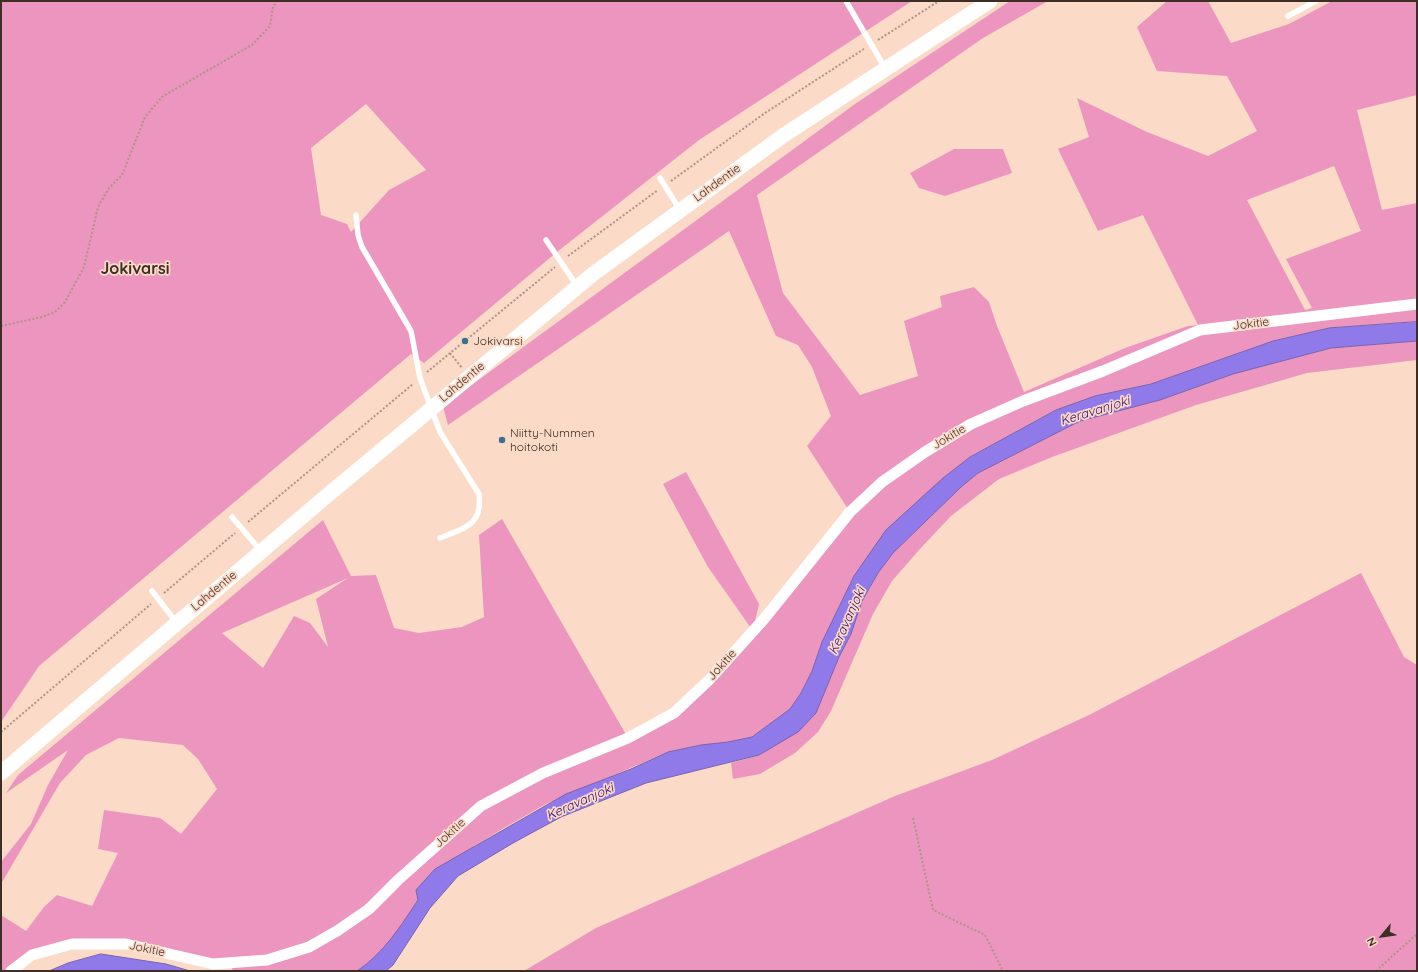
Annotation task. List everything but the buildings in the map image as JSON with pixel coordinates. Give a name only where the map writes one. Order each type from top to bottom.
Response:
[{"type":"main road","name":"Lahdentie","points":[[1,773],[432,407],[577,286],[784,135],[990,1]]},
{"type":"street","name":"Jokitie","points":[[11,971],[32,955],[72,944],[126,944],[213,964],[267,960],[309,947],[337,931],[369,909],[398,880],[481,806],[543,773],[628,738],[674,713],[709,680],[764,619],[850,512],[882,482],[924,452],[971,424],[1016,404],[1103,371],[1200,330],[1417,304]]},
{"type":"lane","points":[[846,1],[885,69]]},
{"type":"lane","points":[[1288,16],[1316,1]]},
{"type":"lane","points":[[660,178],[680,210]]},
{"type":"lane","points":[[356,215],[358,235],[362,247],[411,331],[420,378],[440,432],[479,494],[480,505],[477,518],[468,527],[440,538]]},
{"type":"lane","points":[[546,240],[577,286]]},
{"type":"lane","points":[[232,517],[261,552]]},
{"type":"lane","points":[[152,591],[177,623]]},
{"type":"path","points":[[1,326],[55,312],[65,302],[84,267],[98,208],[109,188],[122,174],[145,117],[162,97],[252,46],[270,26],[273,7],[277,1]]},
{"type":"path","points":[[1,732],[157,598],[561,262],[765,113],[939,1]]},
{"type":"path","points":[[450,353],[469,376]]},
{"type":"path","points":[[913,818],[932,910],[985,935],[1003,971]]},
{"type":"path","points":[[1376,971],[1417,934]]},
{"type":"shaded area","points":[[1,1],[912,1],[699,140],[557,252],[424,363],[411,354],[39,666],[1,722]],"holes":[[[366,104],[426,170],[389,190],[351,232],[347,224],[321,215],[311,148]]]},
{"type":"shaded area","points":[[1010,1],[1048,1],[983,38],[757,195],[783,293],[860,395],[918,376],[904,321],[942,307],[940,296],[974,287],[989,302],[997,326],[1024,392],[1125,348],[1188,326],[1198,325],[1143,215],[1098,231],[1058,149],[1089,137],[1077,98],[1147,132],[1208,156],[1257,131],[1227,76],[1157,71],[1137,27],[1167,1],[1208,1],[1231,43],[1289,24],[1332,1],[1417,1],[1417,95],[1357,110],[1382,210],[1417,203],[1417,322],[1329,328],[1273,341],[1151,384],[1095,396],[1056,410],[970,457],[943,478],[854,576],[822,642],[812,671],[801,693],[790,709],[752,737],[668,752],[546,804],[474,846],[418,900],[389,944],[357,971],[233,971],[230,963],[126,944],[72,944],[32,955],[11,971],[1,971],[1,915],[26,931],[44,907],[57,895],[92,906],[118,853],[98,849],[104,810],[160,818],[181,834],[217,789],[198,759],[183,745],[119,738],[86,755],[60,783],[1,884],[1,862],[31,824],[48,785],[68,750],[6,793],[18,775],[323,520],[351,576],[376,575],[394,628],[419,633],[462,627],[484,617],[479,535],[502,519],[628,738],[674,713],[753,631],[708,567],[663,484],[686,472],[759,604],[753,630],[850,512],[807,446],[831,416],[812,367],[798,345],[776,336],[729,231],[448,425],[443,406],[855,104]],"holes":[[[1334,166],[1361,231],[1286,259],[1312,308],[1305,310],[1247,200]],[[348,578],[316,599],[328,647],[310,623],[294,616],[263,668],[222,633]]]},
{"type":"shaded area","points":[[954,149],[1003,149],[1012,173],[945,196],[919,188],[910,173]]},
{"type":"shaded area","points":[[1417,341],[1417,360],[1307,373],[1196,405],[1052,457],[999,479],[951,516],[892,581],[873,614],[831,711],[818,732],[795,753],[760,774],[733,779],[731,763],[759,755],[839,657],[851,634],[862,601],[878,573],[893,553],[960,488],[978,473],[1080,421],[1160,400],[1233,374],[1331,348]]},
{"type":"shaded area","points":[[1361,573],[1404,657],[1417,665],[1417,971],[524,971],[596,928],[895,796],[992,760],[1089,715]]},
{"type":"water","name":"Keravanjoki","points":[[1417,322],[1417,341],[1331,348],[1233,374],[1160,400],[1080,421],[978,473],[960,488],[893,553],[878,573],[862,601],[851,634],[839,657],[816,713],[798,732],[759,755],[646,783],[561,817],[513,843],[458,876],[430,908],[393,965],[386,971],[357,971],[367,964],[391,939],[418,900],[416,890],[435,869],[566,794],[631,769],[668,752],[752,737],[790,709],[801,693],[812,671],[822,642],[854,576],[886,530],[943,478],[970,457],[1056,410],[1095,396],[1151,384],[1273,341],[1329,328]]},
{"type":"water","points":[[101,954],[166,964],[190,971],[49,971],[68,963]]},
{"type":"place","name":"Jokivarsi","points":[[465,341]]},
{"type":"place","name":"Niitty-Nummen hoitokoti","points":[[502,440]]},
{"type":"district","name":"Jokivarsi","points":[[135,269]]}]
